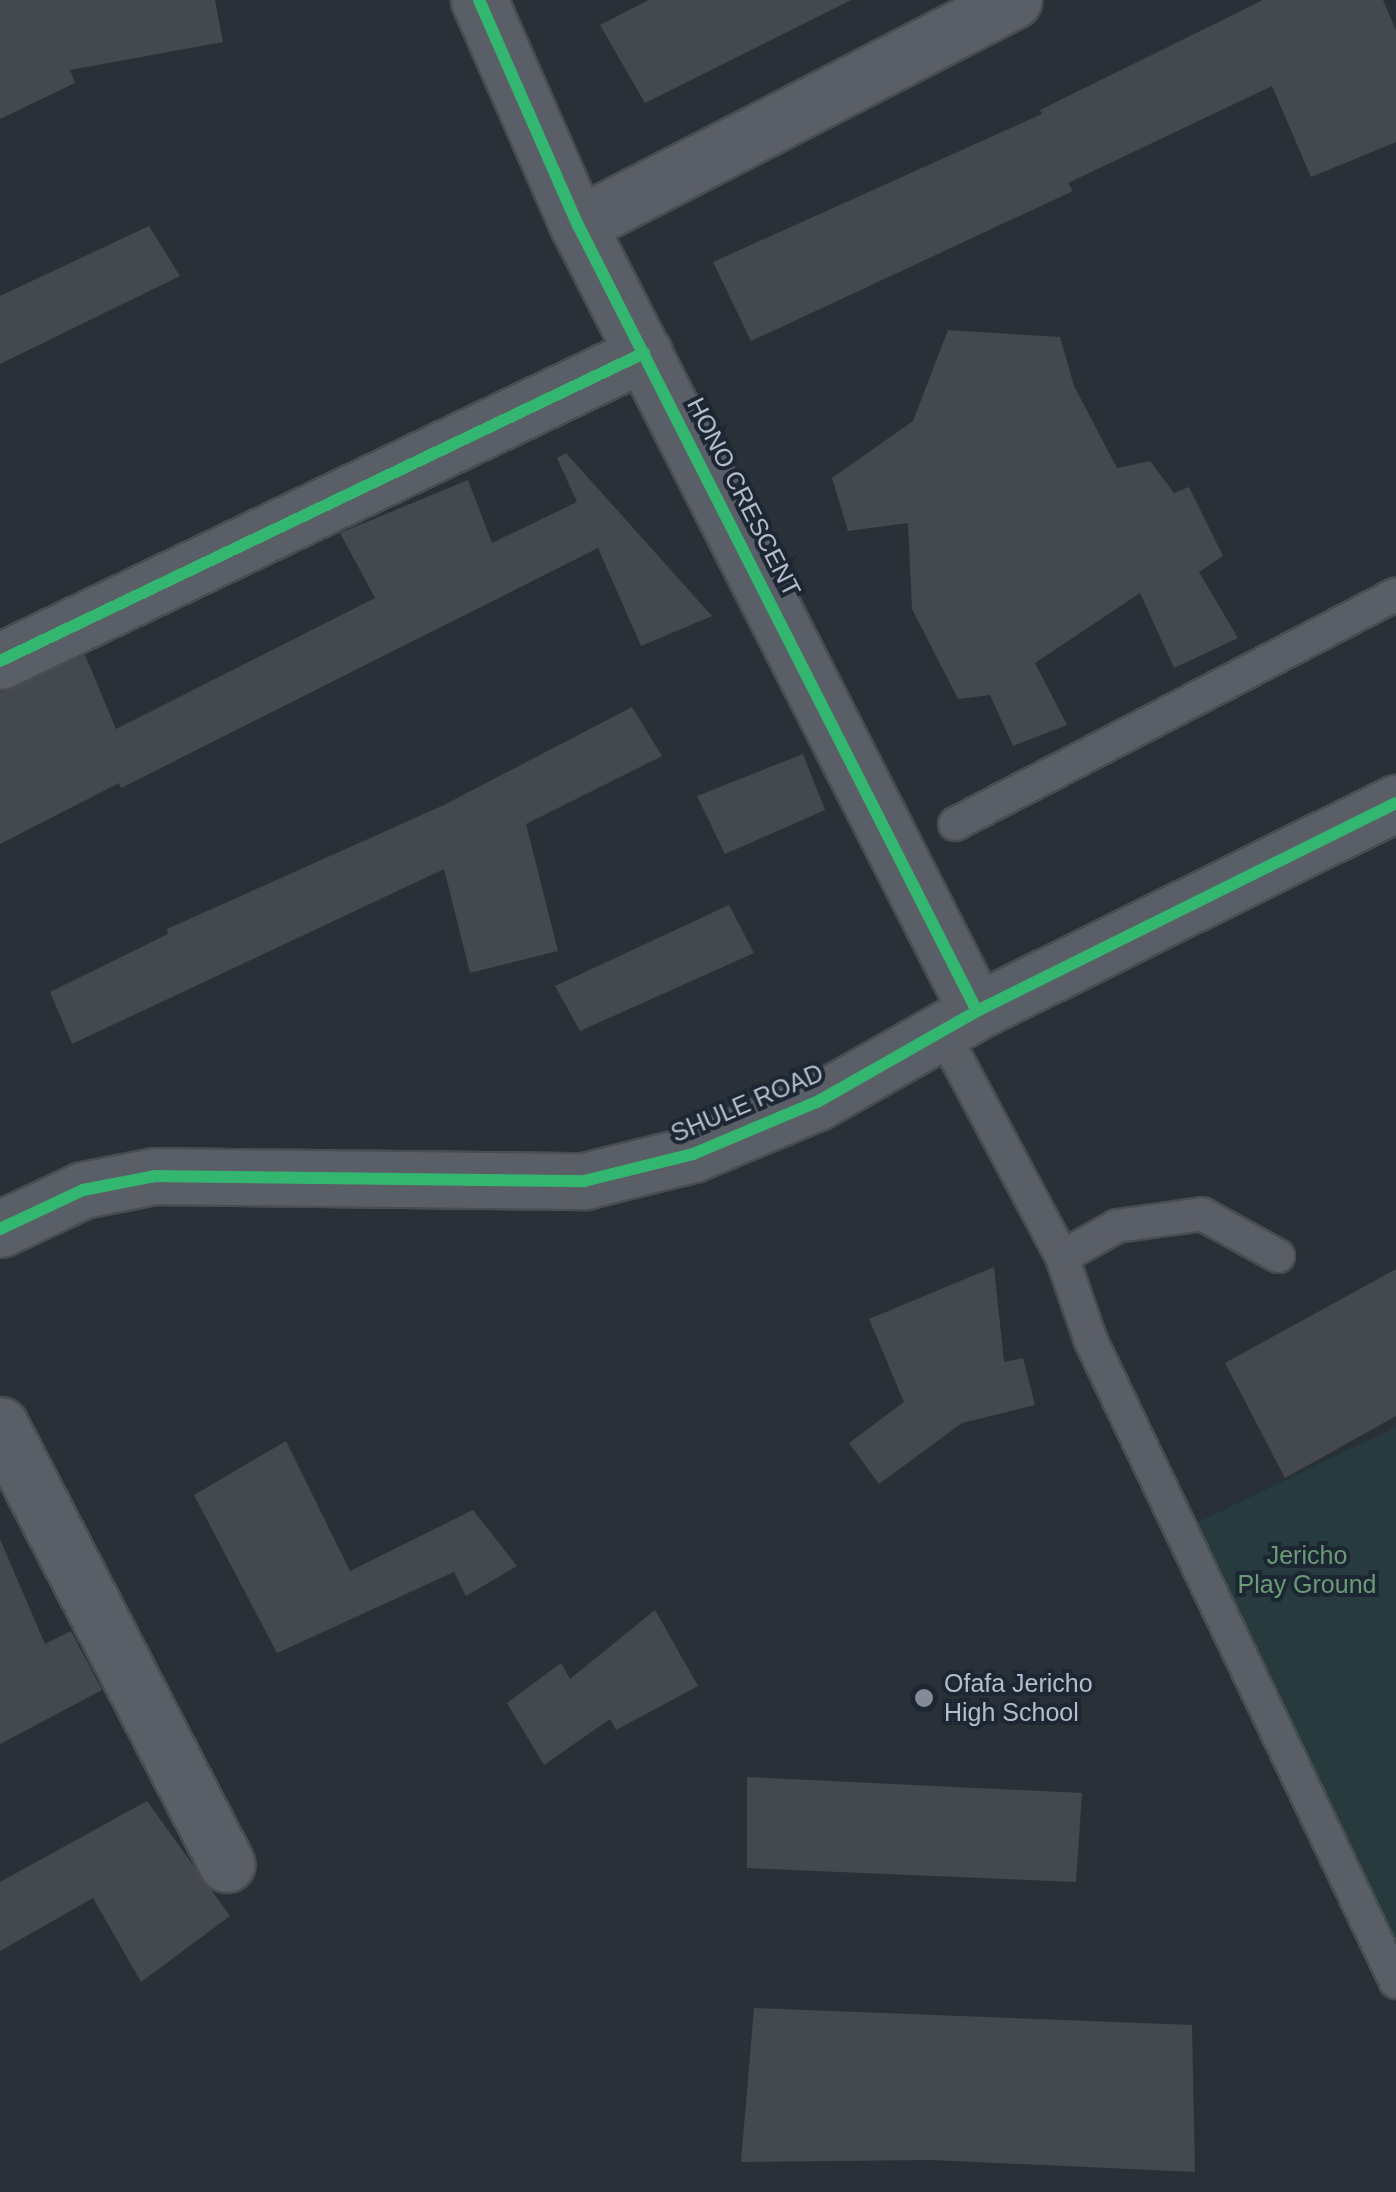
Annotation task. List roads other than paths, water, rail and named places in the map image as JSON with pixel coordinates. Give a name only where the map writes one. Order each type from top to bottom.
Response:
[{"type":"street","name":"HONO CRESCENT","points":[[478,0],[578,225],[644,354],[959,1021]]},
{"type":"street","points":[[578,225],[1013,0]]},
{"type":"street","points":[[0,661],[644,354]]},
{"type":"street","name":"SHULE ROAD","points":[[0,1229],[83,1190],[156,1176],[584,1182],[694,1154],[817,1102],[959,1021],[1396,803]]},
{"type":"street","points":[[0,1424],[227,1864]]},
{"type":"lane","points":[[955,824],[1396,594]]},
{"type":"lane","points":[[959,1021],[1062,1257],[1091,1341],[1396,1982]]},
{"type":"lane","points":[[1062,1257],[1117,1226],[1202,1214],[1278,1256]]},
{"type":"place","name":"Ofafa Jericho High School","points":[[924,1698]]},
{"type":"park label","name":"Jericho Play Ground","points":[[1307,1570]]}]
